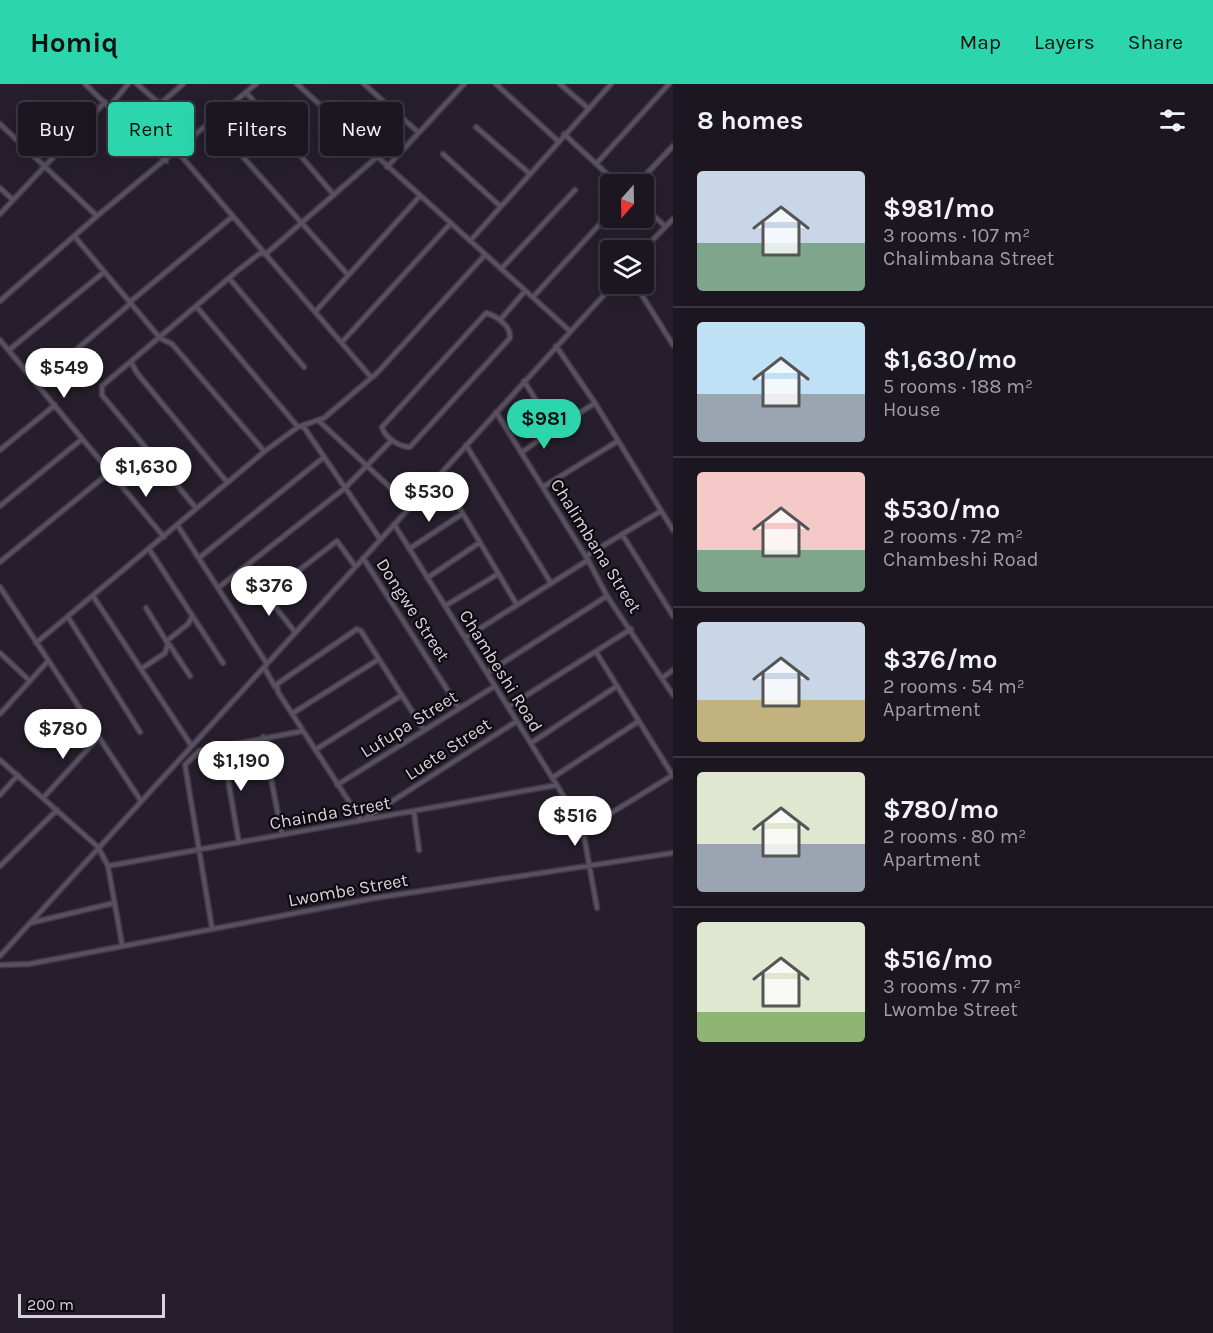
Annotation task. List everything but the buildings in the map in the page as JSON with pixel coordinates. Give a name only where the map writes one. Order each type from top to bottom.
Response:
[{"type":"street","points":[[85,84],[108,104]]},
{"type":"street","points":[[113,102],[128,84]]},
{"type":"street","points":[[137,84],[160,104],[183,84]]},
{"type":"street","points":[[234,102],[256,84]]},
{"type":"street","points":[[297,84],[570,331]]},
{"type":"street","points":[[364,84],[418,132]]},
{"type":"street","points":[[387,167],[464,84]]},
{"type":"street","points":[[496,84],[558,141]]},
{"type":"street","points":[[561,84],[589,109]]},
{"type":"street","points":[[470,241],[611,84]]},
{"type":"street","points":[[596,164],[669,84]]},
{"type":"street","points":[[246,92],[334,195]]},
{"type":"street","points":[[0,214],[105,102]]},
{"type":"street","points":[[0,124],[97,216]]},
{"type":"street","points":[[194,136],[206,125]]},
{"type":"street","points":[[476,127],[529,173]]},
{"type":"street","points":[[564,134],[607,174]]},
{"type":"street","points":[[646,174],[673,146]]},
{"type":"street","points":[[443,154],[500,206]]},
{"type":"street","points":[[161,156],[166,161]]},
{"type":"street","points":[[0,301],[97,216],[172,156]]},
{"type":"street","points":[[181,156],[232,217],[267,253],[370,376]]},
{"type":"street","points":[[243,156],[348,274]]},
{"type":"street","points":[[196,508],[100,393],[104,383],[259,254],[267,253],[377,157]]},
{"type":"street","points":[[0,188],[13,200]]},
{"type":"street","points":[[501,269],[574,190]]},
{"type":"street","points":[[316,311],[420,196]]},
{"type":"street","points":[[654,216],[665,226]]},
{"type":"street","points":[[36,384],[232,217]]},
{"type":"street","points":[[652,240],[673,219]]},
{"type":"street","points":[[342,342],[450,224]]},
{"type":"street","points":[[533,297],[600,224]]},
{"type":"street","points":[[75,237],[160,338],[172,344],[265,451]]},
{"type":"street","points":[[36,643],[265,451],[301,427],[324,418],[370,376],[387,364],[485,255]]},
{"type":"street","points":[[9,350],[104,272]]},
{"type":"street","points":[[229,278],[304,367]]},
{"type":"street","points":[[500,320],[525,291]]},
{"type":"street","points":[[0,956],[605,294]]},
{"type":"street","points":[[641,294],[673,345]]},
{"type":"street","points":[[196,306],[301,427],[380,538]]},
{"type":"street","points":[[486,313],[500,320],[508,328],[510,338],[443,413],[410,447],[392,440],[382,431],[382,427],[486,313]]},
{"type":"street","points":[[0,340],[164,537]]},
{"type":"street","points":[[556,346],[595,403],[673,530]]},
{"type":"street","points":[[131,362],[137,373],[227,482]]},
{"type":"street","points":[[524,381],[554,429]]},
{"type":"street","points":[[521,453],[595,403]]},
{"type":"street","points":[[0,450],[55,405]]},
{"type":"street","name":"Chalimbana Street","points":[[496,412],[587,558],[608,596],[673,695]]},
{"type":"street","points":[[318,421],[410,506]]},
{"type":"street","points":[[0,506],[82,439]]},
{"type":"street","points":[[218,588],[345,488],[392,440]]},
{"type":"street","points":[[543,486],[618,441]]},
{"type":"street","points":[[466,446],[551,583]]},
{"type":"street","points":[[199,558],[324,457]]},
{"type":"street","points":[[0,562],[110,472]]},
{"type":"street","points":[[440,475],[517,605]]},
{"type":"street","points":[[465,638],[622,534],[661,511]]},
{"type":"street","points":[[409,549],[462,514]]},
{"type":"street","name":"Chambeshi Road","points":[[394,524],[581,824],[597,908]]},
{"type":"street","points":[[178,526],[266,665],[276,688],[303,731],[337,785],[362,819]]},
{"type":"street","points":[[622,534],[673,616]]},
{"type":"street","points":[[295,633],[269,599],[272,591],[336,541],[355,566]]},
{"type":"street","points":[[427,579],[479,543]]},
{"type":"street","points":[[149,549],[223,663]]},
{"type":"street","name":"Dongwe Street","points":[[363,558],[459,708]]},
{"type":"street","points":[[445,606],[498,574]]},
{"type":"street","points":[[0,587],[141,801]]},
{"type":"street","points":[[93,596],[190,747],[192,755]]},
{"type":"street","points":[[487,673],[608,596]]},
{"type":"street","points":[[146,608],[190,676]]},
{"type":"street","points":[[141,669],[165,653],[168,642],[188,624],[193,616]]},
{"type":"street","points":[[68,617],[140,732]]},
{"type":"street","points":[[508,707],[631,629]]},
{"type":"street","points":[[276,688],[280,680],[357,630],[361,631],[424,730]]},
{"type":"street","points":[[581,824],[590,826],[673,775],[596,652]]},
{"type":"street","points":[[0,654],[30,681]]},
{"type":"street","points":[[293,713],[379,659]]},
{"type":"street","points":[[0,714],[48,661]]},
{"type":"street","points":[[662,678],[673,670]]},
{"type":"street","name":"Lufupa Street","points":[[337,785],[495,686]]},
{"type":"street","points":[[531,743],[617,686]]},
{"type":"street","points":[[315,750],[402,695]]},
{"type":"street","name":"Luete Street","points":[[362,819],[517,721]]},
{"type":"street","points":[[552,778],[639,721]]},
{"type":"street","points":[[212,928],[185,765],[192,755],[222,745],[303,731]]},
{"type":"street","points":[[43,798],[99,737]]},
{"type":"street","points":[[263,738],[282,835]]},
{"type":"street","points":[[222,745],[239,843]]},
{"type":"street","points":[[0,759],[98,847],[108,866],[122,944]]},
{"type":"street","points":[[0,795],[18,775]]},
{"type":"street","name":"Chainda Street","points":[[108,866],[557,785]]},
{"type":"street","points":[[0,866],[57,810]]},
{"type":"street","points":[[414,812],[419,850]]},
{"type":"street","name":"Lwombe Street","points":[[0,965],[29,964],[122,944],[375,898],[673,853]]},
{"type":"street","points":[[30,922],[114,903]]}]
